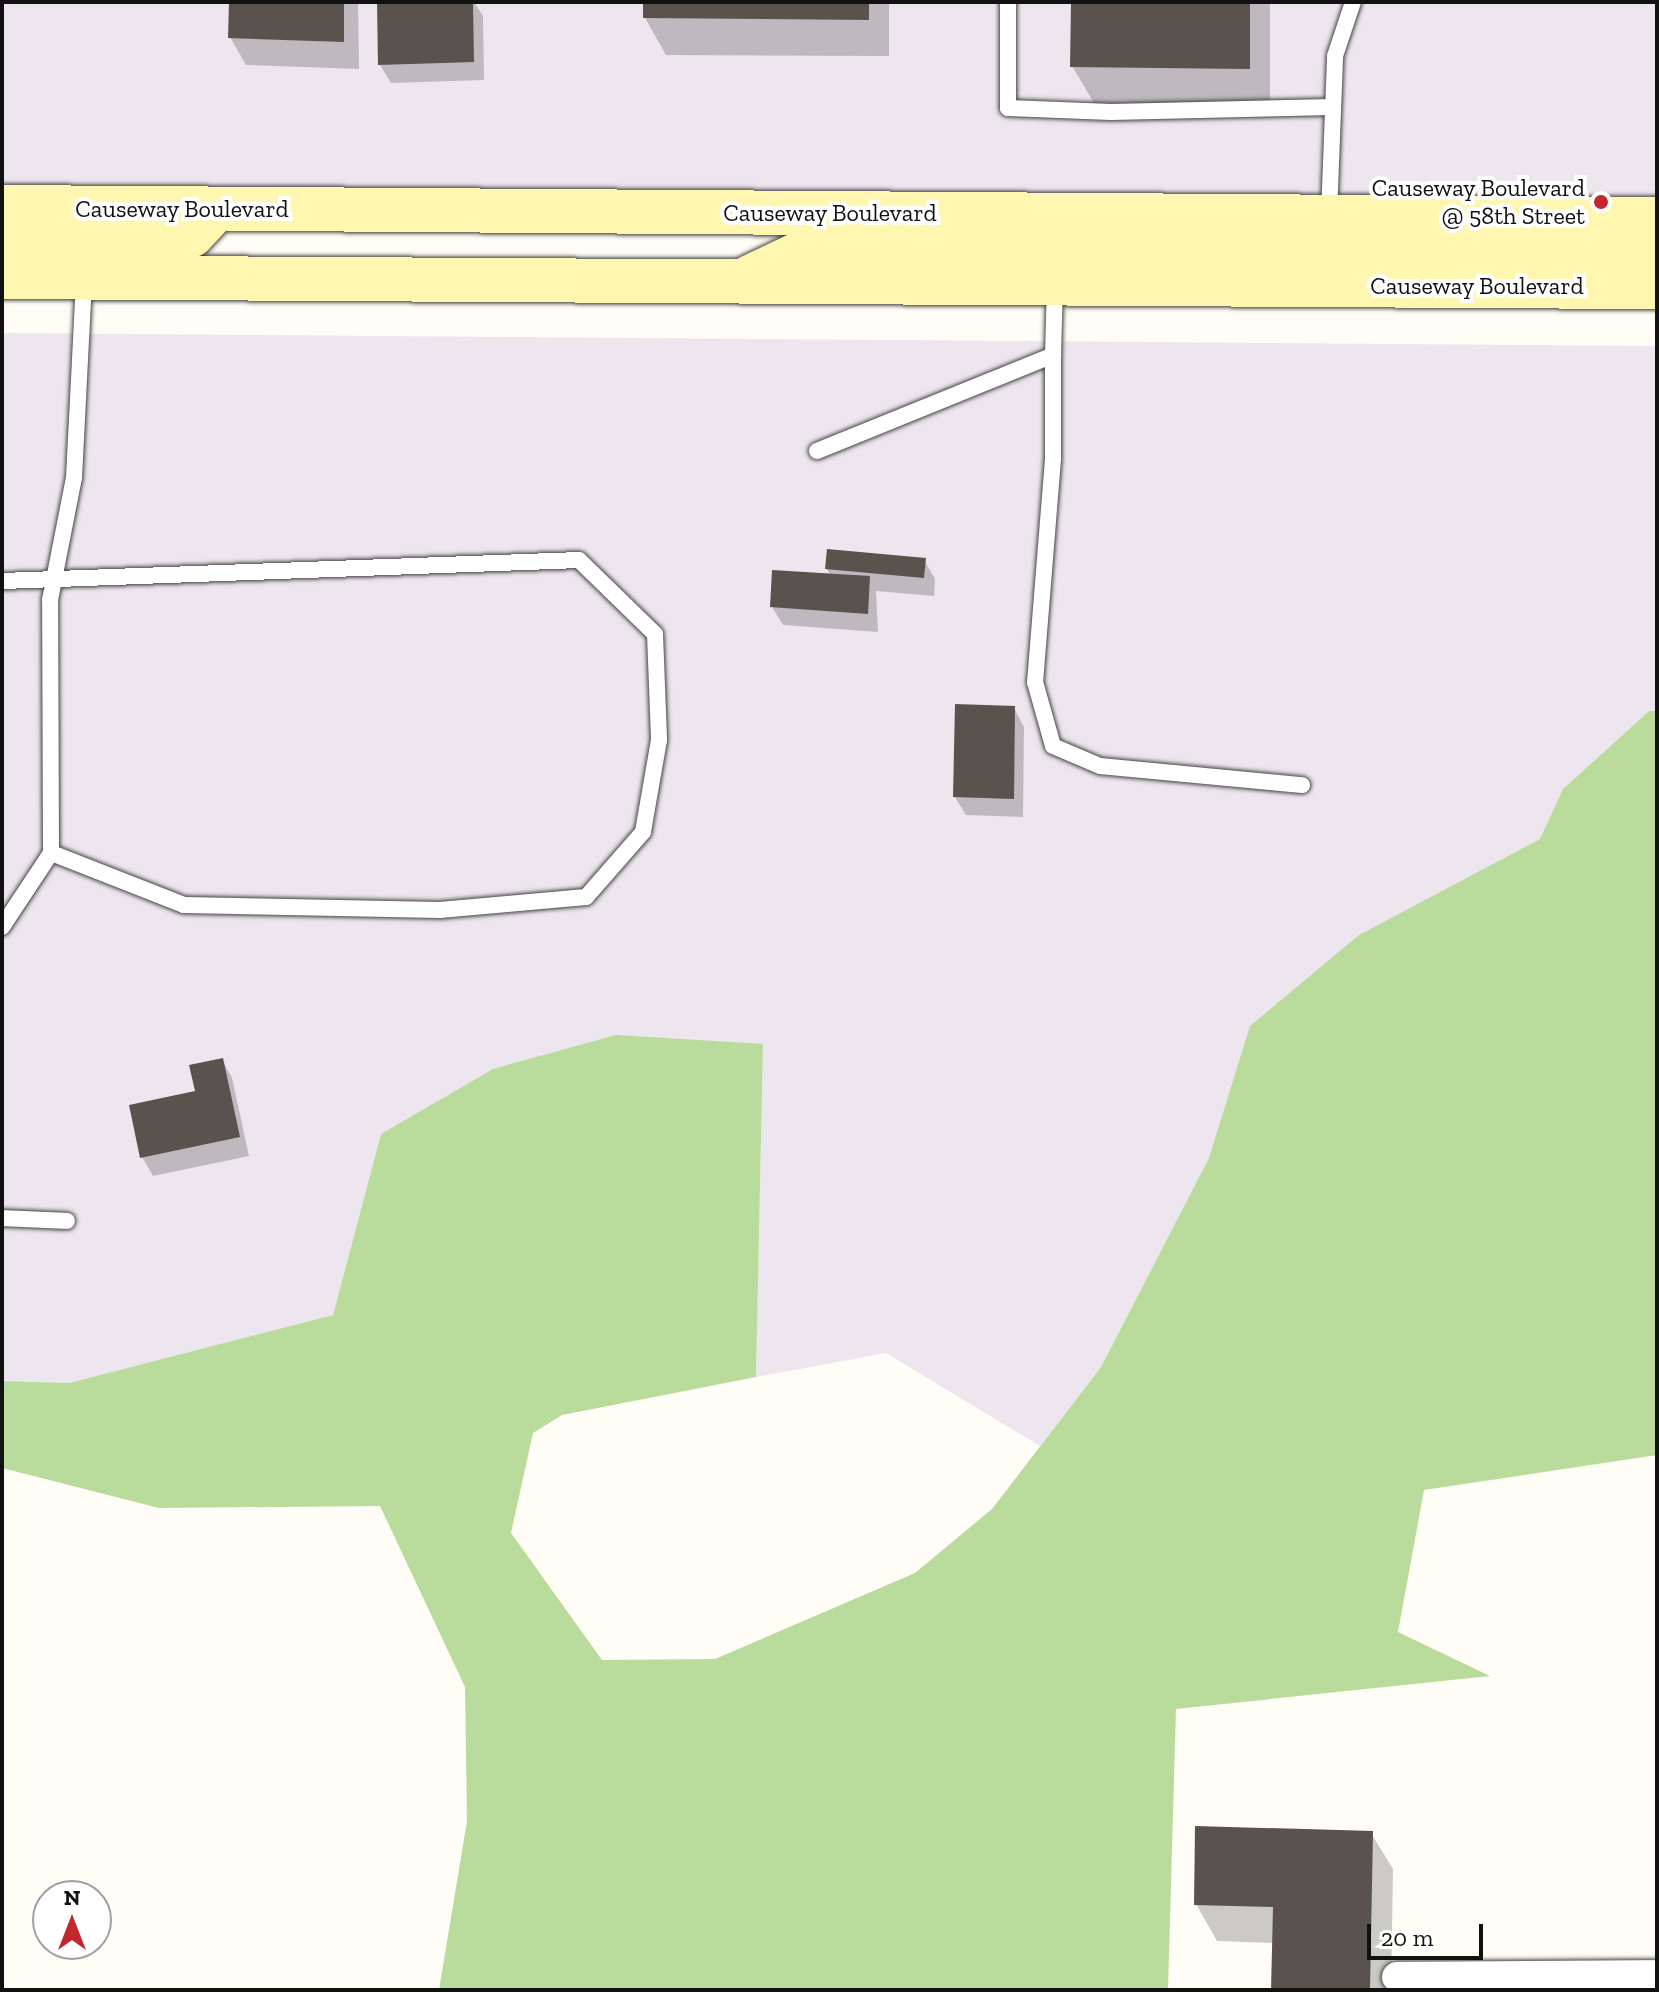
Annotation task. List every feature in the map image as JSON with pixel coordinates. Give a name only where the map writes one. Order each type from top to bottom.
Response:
[{"type":"main road","name":"Causeway Boulevard","points":[[2,207],[1657,219]]},
{"type":"main road","points":[[2,241],[180,238],[192,235],[216,209]]},
{"type":"main road","points":[[741,282],[811,248],[1657,253]]},
{"type":"main road","name":"Causeway Boulevard","points":[[2,277],[1657,287]]},
{"type":"street","points":[[1397,1977],[1657,1975]]},
{"type":"lane","points":[[1008,2],[1008,108],[1111,112],[1332,107]]},
{"type":"lane","points":[[1329,217],[1335,56],[1353,2]]},
{"type":"lane","points":[[2,927],[51,853],[53,582],[74,478],[84,278]]},
{"type":"lane","points":[[1055,284],[1053,459],[1035,682],[1053,746],[1100,766],[1302,785]]},
{"type":"lane","points":[[817,451],[1053,355]]},
{"type":"lane","points":[[2,581],[53,582],[579,560],[655,634],[659,740],[643,832],[586,897],[440,910],[184,905],[51,853]]},
{"type":"lane","points":[[2,1218],[67,1221]]},
{"type":"shaded area","points":[[2,2],[1657,2],[1657,210],[2,220]]},
{"type":"shaded area","points":[[2,333],[1657,346],[1657,711],[1649,711],[1563,789],[1540,839],[1500,861],[1209,1158],[1101,1367],[1040,1446],[886,1353],[756,1377],[763,1044],[381,1134],[333,1315],[69,1383],[2,1381]]},
{"type":"green space","points":[[1649,711],[1657,711],[1657,1455],[1424,1490],[1398,1632],[1490,1676],[1176,1709],[1168,1990],[439,1990],[467,1821],[465,1687],[380,1506],[159,1508],[2,1468],[2,1381],[69,1383],[333,1315],[381,1134],[493,1069],[616,1035],[763,1044],[756,1377],[562,1415],[533,1433],[511,1533],[602,1660],[715,1659],[915,1573],[992,1509],[1101,1367],[1209,1158],[1250,1026],[1359,935],[1540,839],[1563,789]]},
{"type":"building","points":[[229,2],[344,2],[344,42],[228,38]]},
{"type":"building","points":[[377,2],[473,2],[474,62],[378,65]]},
{"type":"building","points":[[643,2],[869,2],[869,20],[643,18]]},
{"type":"building","points":[[1071,2],[1250,2],[1250,69],[1070,67]]},
{"type":"building","points":[[827,549],[926,558],[924,578],[825,569]]},
{"type":"building","points":[[772,570],[870,576],[868,614],[770,607]]},
{"type":"building","points":[[955,704],[1015,706],[1014,799],[953,797]]},
{"type":"building","points":[[223,1058],[240,1137],[140,1158],[129,1105],[195,1091],[189,1065]]},
{"type":"building","points":[[1195,1826],[1373,1831],[1370,1990],[1271,1990],[1273,1907],[1194,1905]]},
{"type":"place","name":"Causeway Boulevard @ 58th Street","points":[[1601,202]]}]
